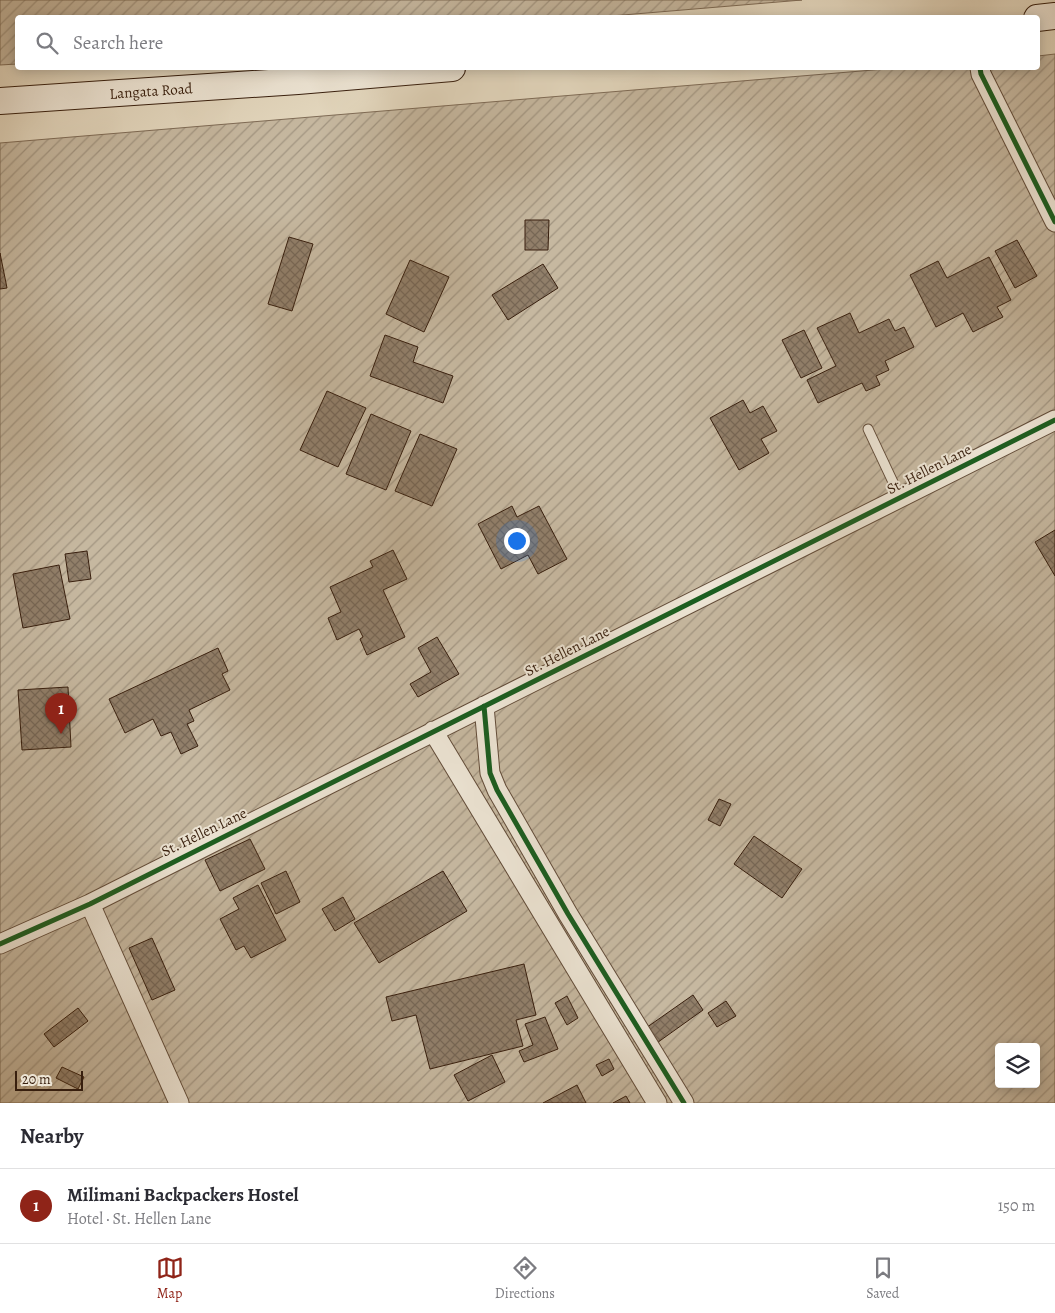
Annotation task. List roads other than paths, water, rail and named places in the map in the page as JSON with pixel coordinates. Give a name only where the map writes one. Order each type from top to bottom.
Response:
[{"type":"main road","points":[[1040,18],[1055,16]]},
{"type":"main road","name":"Langata Road","points":[[0,101],[427,70]]},
{"type":"street","points":[[980,70],[1055,222]]},
{"type":"street","name":"St. Hellen Lane","points":[[0,944],[90,904],[1055,420]]},
{"type":"street","points":[[484,706],[490,774],[497,790],[568,914],[684,1103]]},
{"type":"street","points":[[433,731],[656,1103]]},
{"type":"street","points":[[90,904],[178,1103]]},
{"type":"lane","points":[[868,429],[900,497]]},
{"type":"place","name":"Milimani Backpackers Hostel","points":[[61,734]]}]
